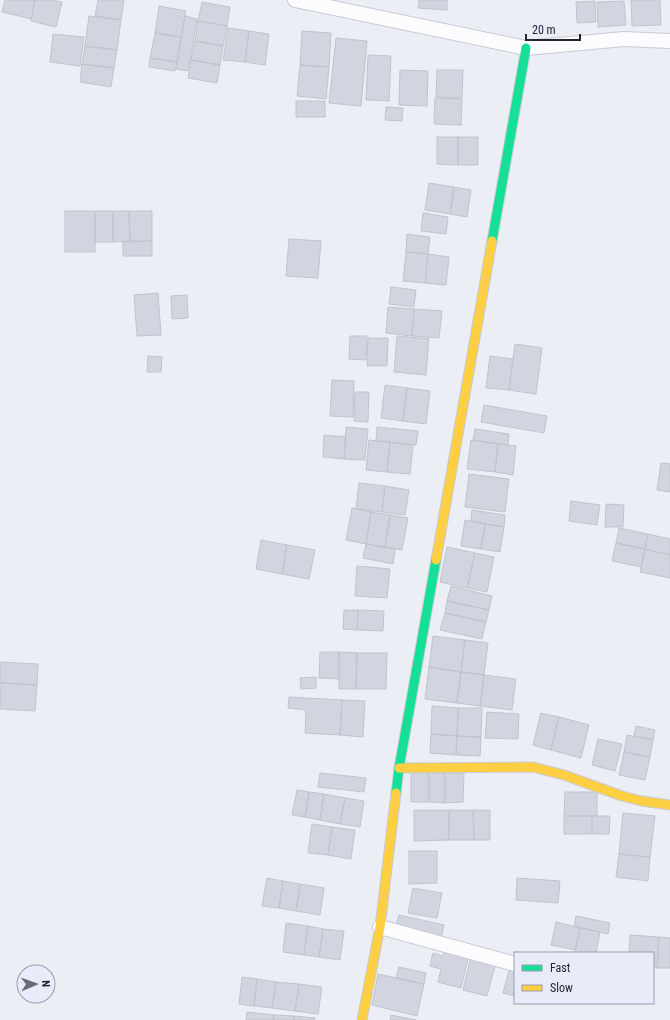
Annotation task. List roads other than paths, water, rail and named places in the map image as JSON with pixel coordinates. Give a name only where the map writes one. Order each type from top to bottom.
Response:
[{"type":"street","points":[[295,0],[526,48],[624,39],[670,41]]},
{"type":"street","points":[[362,1020],[380,927],[399,768],[456,453],[526,48]]},
{"type":"street","points":[[399,768],[512,766],[540,768],[565,775],[622,796],[645,802],[670,805]]},
{"type":"street","points":[[380,927],[514,964]]}]
